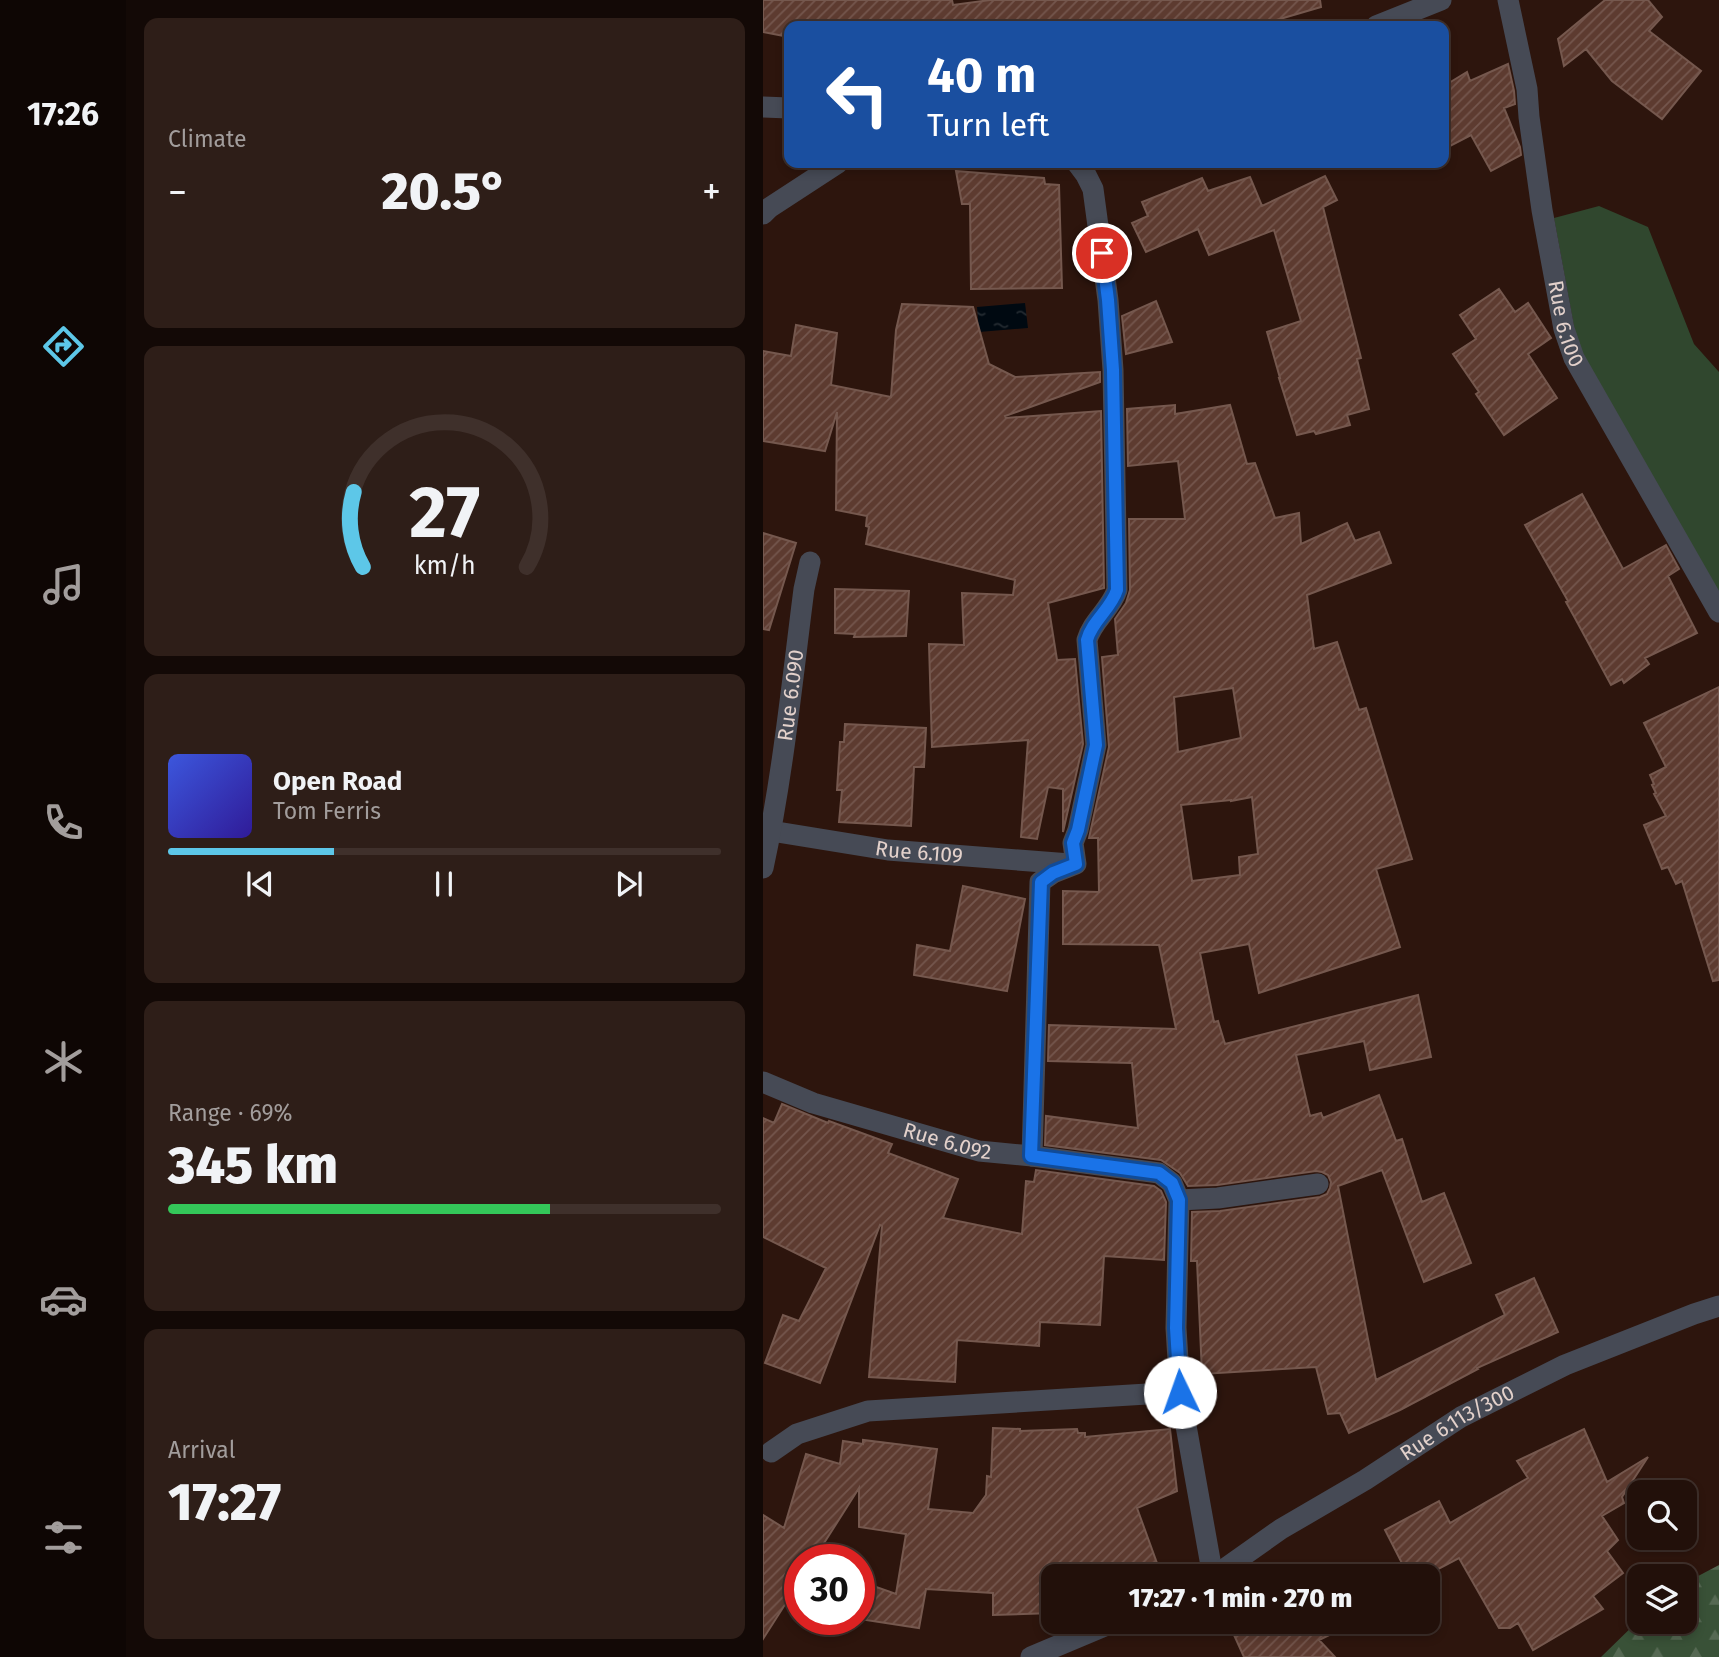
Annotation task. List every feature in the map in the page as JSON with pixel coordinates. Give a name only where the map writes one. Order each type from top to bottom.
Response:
[{"type":"street","points":[[1388,21],[1441,0]]},
{"type":"street","name":"Rue 6.100","points":[[1508,0],[1527,89],[1542,210],[1564,328],[1574,358],[1719,612]]},
{"type":"street","points":[[763,107],[784,108]]},
{"type":"street","points":[[763,214],[830,168]]},
{"type":"street","points":[[1031,1156],[1041,882],[1053,873],[1076,864],[1073,843],[1096,745],[1087,640],[1089,632],[1115,597],[1117,581],[1113,370],[1108,300],[1093,189],[1081,168]]},
{"type":"street","name":"Rue 6.090","points":[[763,868],[767,830],[781,767],[804,589],[810,562]]},
{"type":"street","name":"Rue 6.109","points":[[767,830],[888,850],[1076,864]]},
{"type":"street","name":"Rue 6.092","points":[[763,1082],[813,1103],[979,1151],[1159,1173],[1172,1183],[1179,1200]]},
{"type":"street","points":[[1211,1564],[1180,1392],[1176,1328],[1179,1200],[1218,1198],[1318,1184]]},
{"type":"street","name":"Rue 6.113/300","points":[[1231,1564],[1281,1529],[1365,1480],[1461,1416],[1565,1365],[1719,1306]]},
{"type":"street","points":[[771,1452],[797,1434],[868,1411],[1180,1392]]},
{"type":"street","points":[[1031,1657],[1086,1634]]},
{"type":"green space","points":[[1599,206],[1648,227],[1694,344],[1719,372],[1719,599],[1578,348],[1554,218]]},
{"type":"green space","points":[[1719,1565],[1719,1657],[1601,1657],[1627,1632],[1627,1634],[1697,1634],[1697,1577]]},
{"type":"water","points":[[1025,303],[1028,328],[979,332],[977,307]]},
{"type":"building","points":[[763,0],[952,0],[953,5],[990,0],[1320,0],[1321,7],[1273,21],[784,21],[784,36],[763,32]]},
{"type":"building","points":[[1605,0],[1648,0],[1662,17],[1649,31],[1701,71],[1662,119],[1612,81],[1586,49],[1564,66],[1558,39]]},
{"type":"building","points":[[1508,64],[1515,104],[1504,108],[1521,155],[1491,171],[1471,135],[1449,146],[1449,83],[1467,72],[1470,81]]},
{"type":"building","points":[[956,171],[1044,178],[1045,184],[1059,185],[1062,288],[971,289],[970,204],[962,204]]},
{"type":"building","points":[[1325,176],[1337,200],[1323,207],[1361,358],[1357,359],[1369,409],[1347,415],[1350,425],[1316,434],[1314,431],[1297,435],[1267,332],[1301,321],[1274,230],[1209,255],[1198,229],[1146,252],[1132,223],[1148,216],[1142,202],[1202,178],[1208,191],[1250,177],[1262,206]]},
{"type":"building","points":[[1499,289],[1515,312],[1528,303],[1551,338],[1528,354],[1557,398],[1504,435],[1453,354],[1476,339],[1460,315]]},
{"type":"building","points":[[1156,301],[1172,342],[1126,354],[1122,316]]},
{"type":"building","points":[[902,304],[973,307],[989,364],[1015,377],[1100,372],[1100,382],[1005,416],[1101,411],[1104,588],[1048,603],[1057,660],[1075,659],[1083,744],[1063,832],[1063,789],[1048,787],[1037,839],[1021,837],[1028,740],[932,747],[929,644],[964,645],[962,593],[1013,595],[1015,580],[866,544],[869,527],[866,526],[867,516],[836,510],[837,412],[825,451],[763,441],[763,351],[791,356],[796,325],[837,333],[831,385],[891,397],[896,330]]},
{"type":"building","points":[[1175,405],[1175,414],[1230,405],[1247,464],[1255,463],[1275,518],[1299,513],[1301,544],[1347,523],[1355,541],[1379,532],[1391,563],[1307,595],[1314,649],[1337,642],[1359,710],[1366,708],[1412,859],[1376,869],[1400,947],[1259,993],[1249,944],[1200,953],[1214,1022],[1218,1021],[1225,1044],[1418,995],[1431,1057],[1370,1070],[1364,1041],[1296,1055],[1310,1116],[1321,1113],[1323,1118],[1379,1095],[1396,1141],[1402,1139],[1422,1202],[1444,1193],[1471,1263],[1424,1282],[1382,1170],[1338,1186],[1376,1380],[1505,1315],[1496,1295],[1534,1278],[1558,1332],[1477,1368],[1400,1410],[1349,1433],[1340,1413],[1328,1414],[1316,1367],[1202,1374],[1197,1261],[1191,1261],[1192,1212],[1220,1211],[1320,1197],[1327,1194],[1330,1188],[1328,1175],[1316,1171],[1217,1185],[1188,1186],[1180,1173],[1161,1160],[1045,1145],[1046,1116],[1138,1128],[1132,1063],[1048,1061],[1049,1025],[1176,1029],[1159,945],[1063,944],[1063,891],[1099,892],[1098,838],[1089,838],[1109,747],[1102,657],[1118,655],[1115,619],[1126,603],[1130,590],[1129,519],[1185,519],[1178,461],[1128,466],[1127,409]],"holes":[[[1233,688],[1241,738],[1178,752],[1174,697]],[[1252,797],[1258,854],[1239,857],[1240,875],[1192,881],[1181,805]]]},
{"type":"building","points":[[1582,494],[1623,569],[1666,545],[1679,569],[1668,576],[1697,633],[1645,658],[1649,664],[1624,683],[1622,679],[1611,685],[1525,525]]},
{"type":"building","points":[[763,533],[796,543],[769,630],[763,629]]},
{"type":"building","points":[[835,589],[909,591],[906,636],[854,637],[855,634],[835,633]]},
{"type":"building","points":[[1719,687],[1719,980],[1713,981],[1682,881],[1676,884],[1668,867],[1662,869],[1644,825],[1666,816],[1654,794],[1656,793],[1650,775],[1666,767],[1644,723]]},
{"type":"building","points":[[845,724],[926,728],[924,767],[914,767],[911,826],[839,822],[842,790],[837,790],[840,742],[844,742]]},
{"type":"building","points":[[963,886],[1025,899],[1007,991],[914,975],[917,945],[950,951]]},
{"type":"building","points":[[782,1104],[828,1123],[829,1121],[892,1144],[888,1153],[958,1179],[943,1218],[1022,1234],[1026,1181],[1034,1182],[1036,1170],[1154,1186],[1161,1191],[1166,1202],[1164,1260],[1104,1256],[1100,1325],[1040,1322],[1039,1346],[957,1340],[955,1382],[869,1377],[880,1225],[820,1383],[765,1363],[783,1315],[799,1321],[826,1268],[763,1237],[763,1118],[774,1123]]},
{"type":"building","points":[[993,1428],[1020,1431],[1077,1429],[1078,1433],[1085,1433],[1085,1437],[1170,1429],[1177,1491],[1137,1508],[1157,1564],[1041,1564],[1041,1613],[993,1615],[993,1593],[926,1589],[919,1628],[875,1621],[875,1587],[896,1594],[906,1534],[859,1527],[859,1488],[823,1544],[784,1544],[784,1606],[763,1639],[763,1515],[784,1528],[806,1454],[840,1464],[843,1441],[863,1444],[863,1440],[937,1449],[928,1509],[973,1513],[986,1495],[987,1476],[991,1477]]},
{"type":"building","points":[[1584,1429],[1607,1482],[1648,1457],[1633,1480],[1627,1480],[1627,1489],[1622,1497],[1624,1503],[1602,1516],[1618,1540],[1607,1551],[1623,1573],[1593,1596],[1603,1609],[1533,1650],[1518,1623],[1510,1628],[1499,1628],[1459,1558],[1440,1568],[1440,1564],[1402,1564],[1385,1530],[1439,1501],[1450,1523],[1528,1478],[1517,1461]]},
{"type":"building","points":[[1331,1634],[1319,1640],[1335,1657],[1244,1657],[1234,1635]]},
{"type":"route","points":[[1102,253],[1113,370],[1117,590],[1115,597],[1089,632],[1087,640],[1096,745],[1073,843],[1076,864],[1053,873],[1041,882],[1031,1156],[1159,1173],[1172,1183],[1179,1200],[1176,1328],[1180,1392]]}]
